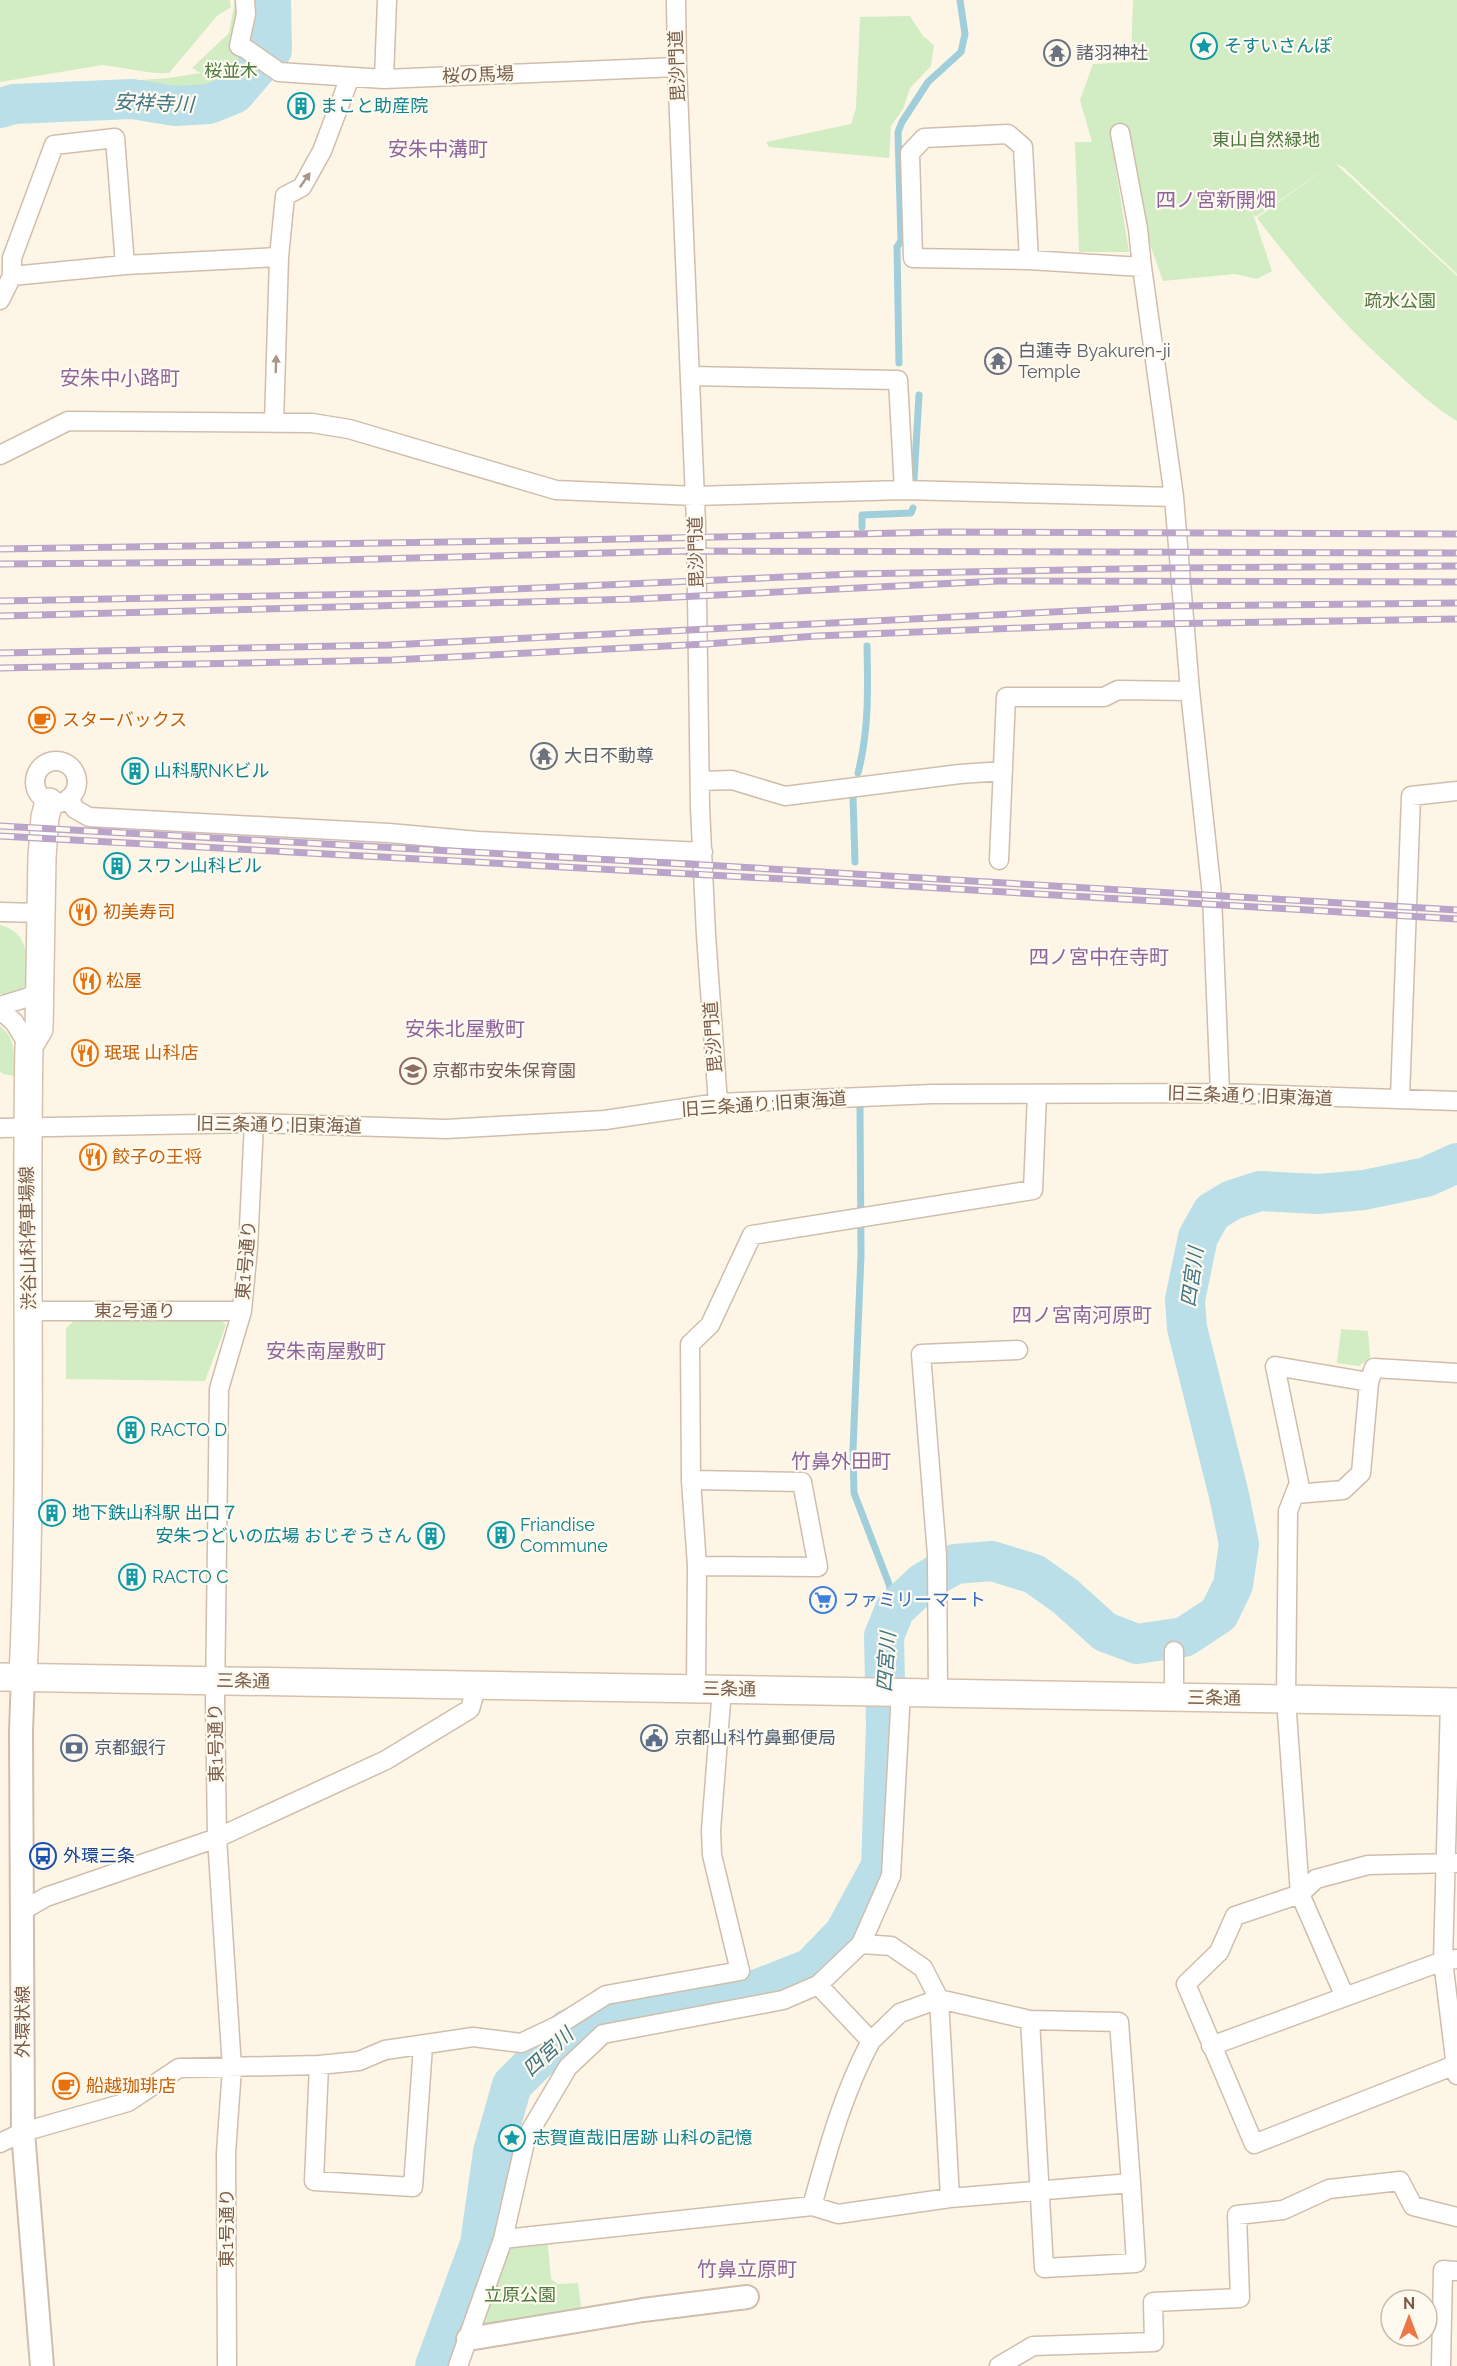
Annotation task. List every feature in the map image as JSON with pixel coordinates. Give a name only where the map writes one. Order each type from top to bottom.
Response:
[{"type":"main road","name":"渋谷山科停車場線","points":[[12,1677],[26,1618],[29,1046],[39,1029],[40,913],[44,828],[59,800]]},
{"type":"main road","name":"三条通","points":[[12,1677],[1454,1702]]},
{"type":"street","name":"桜の馬場","points":[[245,0],[246,14],[239,46],[279,72],[384,79],[677,66]]},
{"type":"street","points":[[384,79],[387,0]]},
{"type":"street","name":"毘沙門道","points":[[676,0],[695,496],[700,781],[706,935],[718,1103]]},
{"type":"street","points":[[274,423],[279,257],[285,196],[302,187],[322,151],[350,77]]},
{"type":"street","points":[[1120,133],[1138,229],[1174,497],[1190,691],[1212,895],[1220,1093]]},
{"type":"street","points":[[1029,260],[1023,147],[1008,134],[924,138],[910,153],[914,258],[1029,260],[1142,267]]},
{"type":"street","points":[[0,300],[12,276],[12,258],[54,145],[115,138],[125,265]]},
{"type":"street","points":[[12,276],[125,265],[279,257]]},
{"type":"street","points":[[690,376],[898,380],[904,490]]},
{"type":"street","points":[[0,455],[68,422],[312,423],[350,429],[556,490],[695,496],[904,490],[1174,497]]},
{"type":"street","points":[[999,860],[1006,697],[1104,697],[1118,690],[1190,691]]},
{"type":"street","points":[[700,781],[732,780],[784,796],[960,774],[1003,771]]},
{"type":"street","points":[[1400,1098],[1411,796],[1457,791]]},
{"type":"street","points":[[59,800],[89,817],[389,832],[478,842],[703,852]]},
{"type":"street","points":[[0,912],[40,913]]},
{"type":"street","points":[[29,1046],[14,1022],[0,1008],[29,997],[40,988]]},
{"type":"street","name":"旧三条通り;旧東海道","points":[[0,1128],[254,1123],[446,1129],[605,1120],[718,1103],[932,1094],[1220,1093],[1457,1101]]},
{"type":"street","points":[[0,2143],[23,2132],[128,2102],[179,2068],[320,2066],[359,2061],[385,2050],[473,2037],[521,2043],[557,2026],[606,1995],[740,1971],[712,1855],[709,1689],[697,1566],[692,1480],[690,1344],[710,1325],[752,1235],[1033,1190],[1036,1094]]},
{"type":"street","name":"東1号通り","points":[[226,2366],[226,2153],[232,2068],[217,1838],[215,1681],[219,1389],[242,1311],[248,1248],[254,1123]]},
{"type":"street","name":"東2号通り","points":[[29,1311],[242,1311]]},
{"type":"street","points":[[938,1693],[937,1555],[921,1354],[1018,1350]]},
{"type":"street","points":[[1345,1997],[1300,1894],[1286,1699],[1288,1511],[1299,1483],[1275,1366],[1369,1382]]},
{"type":"street","points":[[1296,1494],[1343,1490],[1361,1473],[1369,1382],[1374,1368],[1457,1372]]},
{"type":"street","points":[[692,1480],[802,1482],[818,1567],[697,1566]]},
{"type":"street","points":[[1174,1651],[1174,1697]]},
{"type":"street","name":"外環状線","points":[[12,1677],[22,1911],[23,2132],[42,2366]]},
{"type":"street","points":[[22,1911],[46,1897],[217,1838],[386,1760],[470,1709],[477,1685]]},
{"type":"street","points":[[458,2366],[503,2239],[526,2138],[568,2067],[603,2034],[783,2000],[818,1985],[861,1944],[891,1876],[899,1692]]},
{"type":"street","points":[[1452,1864],[1368,1865],[1316,1879],[1300,1894],[1235,1916],[1219,1952],[1186,1984],[1254,2144],[1456,2071],[1450,1960],[1452,1864],[1454,1702]]},
{"type":"street","points":[[861,1944],[891,1946],[923,1968],[939,1999],[950,2198]]},
{"type":"street","points":[[1211,2046],[1450,1960]]},
{"type":"street","points":[[818,1985],[872,2041]]},
{"type":"street","points":[[812,2206],[834,2127],[855,2071],[872,2041],[900,2013],[939,1999],[1030,2020],[1119,2022],[1136,2263],[1044,2268],[1030,2020]]},
{"type":"street","points":[[320,2066],[314,2181],[413,2187],[423,2046]]},
{"type":"street","points":[[999,2366],[1033,2346],[1154,2342],[1153,2302],[1240,2298],[1237,2215],[1283,2210],[1329,2189],[1400,2181],[1413,2206],[1457,2217]]},
{"type":"street","points":[[503,2239],[812,2206],[838,2214],[950,2198],[1131,2183]]},
{"type":"street","points":[[1441,2366],[1443,2270],[1457,2271]]},
{"type":"street","points":[[468,2338],[643,2310],[747,2297]]},
{"type":"green space","points":[[0,0],[230,0],[231,7],[217,16],[169,73],[154,73],[103,65],[0,82]]},
{"type":"green space","name":"桜並木","points":[[235,0],[271,0],[272,50],[248,104],[206,112],[132,99],[14,104],[27,88],[168,78],[201,73],[192,68],[229,33]]},
{"type":"green space","points":[[1133,0],[1457,0],[1457,274],[1343,167],[1336,164],[1457,276],[1457,421],[1418,392],[1340,318],[1257,218],[1334,162],[1256,217],[1253,214],[1272,271],[1257,279],[1235,274],[1163,281],[1120,160],[1114,158],[1129,252],[1079,252],[1075,142],[1092,142],[1080,100],[1093,64],[1131,62]]},
{"type":"green space","points":[[910,16],[923,36],[934,45],[931,66],[910,88],[903,109],[891,126],[889,158],[769,147],[766,142],[851,124],[856,108],[860,17]]},
{"type":"green space","points":[[0,925],[17,934],[25,948],[27,984],[15,994],[0,994]]},
{"type":"green space","points":[[0,1026],[12,1043],[14,1076],[3,1074],[0,1071]]},
{"type":"green space","points":[[219,1318],[226,1325],[205,1381],[66,1379],[66,1328],[75,1320]]},
{"type":"green space","points":[[1341,1329],[1368,1331],[1370,1358],[1359,1366],[1337,1363]]},
{"type":"green space","name":"立原公園","points":[[547,2234],[551,2279],[558,2284],[578,2283],[583,2320],[468,2339],[503,2239]]},
{"type":"waterway","name":"安祥寺川","points":[[0,108],[14,104],[132,99],[175,106],[209,104],[234,94],[272,50],[271,0]]},
{"type":"waterway","points":[[899,363],[897,247],[901,241],[898,132],[928,82],[961,52],[965,34],[960,0]]},
{"type":"waterway","points":[[914,480],[919,395]]},
{"type":"waterway","points":[[862,527],[862,515],[911,513],[913,508]]},
{"type":"waterway","points":[[858,773],[866,725],[867,646]]},
{"type":"waterway","points":[[853,797],[855,862]]},
{"type":"waterway","points":[[860,1107],[861,1255],[853,1450],[854,1493],[889,1584],[895,1609]]},
{"type":"waterway","name":"四宮川","points":[[435,2366],[480,2244],[493,2152],[512,2085],[568,2029],[613,2009],[758,1989],[811,1968],[844,1934],[881,1866],[886,1726],[884,1636],[895,1609],[924,1582],[955,1564],[992,1561],[1034,1574],[1065,1596],[1105,1632],[1137,1644],[1184,1637],[1219,1614],[1233,1585],[1239,1544],[1187,1328],[1185,1300],[1198,1237],[1212,1212],[1232,1200],[1260,1191],[1318,1194],[1364,1190],[1426,1177],[1457,1163]]},
{"type":"railway","points":[[0,549],[945,532],[1457,534]]},
{"type":"railway","points":[[0,564],[262,562],[685,551],[1457,553]]},
{"type":"railway","points":[[0,601],[422,593],[853,574],[1457,566]]},
{"type":"railway","points":[[0,616],[636,599],[998,581],[1457,582]]},
{"type":"railway","points":[[0,653],[389,645],[1174,606],[1457,603]]},
{"type":"railway","points":[[0,668],[392,660],[816,636],[1098,625],[1457,619]]},
{"type":"railway","points":[[0,826],[1457,910]]},
{"type":"railway","points":[[0,836],[1457,919]]},
{"type":"place","name":"そすいさんぽ","points":[[1204,46]]},
{"type":"place","name":"諸羽神社","points":[[1057,53]]},
{"type":"place","name":"まこと助産院","points":[[301,106]]},
{"type":"place","name":"白蓮寺 Byakuren-ji Temple","points":[[998,361]]},
{"type":"place","name":"スターバックス","points":[[42,720]]},
{"type":"place","name":"大日不動尊","points":[[544,756]]},
{"type":"place","name":"山科駅NKビル","points":[[135,771]]},
{"type":"place","name":"スワン山科ビル","points":[[117,866]]},
{"type":"place","name":"初美寿司","points":[[83,912]]},
{"type":"place","name":"松屋","points":[[87,981]]},
{"type":"place","name":"珉珉 山科店","points":[[85,1053]]},
{"type":"place","name":"京都市安朱保育園","points":[[413,1071]]},
{"type":"place","name":"餃子の王将","points":[[93,1157]]},
{"type":"place","name":"RACTO D","points":[[131,1430]]},
{"type":"place","name":"地下鉄山科駅 出口７","points":[[52,1513]]},
{"type":"place","name":"Friandise Commune","points":[[501,1535]]},
{"type":"place","name":"安朱つどいの広場 おじぞうさん","points":[[431,1536]]},
{"type":"place","name":"RACTO C","points":[[132,1577]]},
{"type":"place","name":"ファミリーマート","points":[[823,1600]]},
{"type":"place","name":"京都山科竹鼻郵便局","points":[[654,1738]]},
{"type":"place","name":"京都銀行","points":[[74,1748]]},
{"type":"place","name":"外環三条","points":[[43,1856]]},
{"type":"place","name":"船越珈琲店","points":[[66,2086]]},
{"type":"place","name":"志賀直哉旧居跡 山科の記憶","points":[[512,2138]]},
{"type":"district","name":"安朱中溝町","points":[[438,149]]},
{"type":"district","name":"四ノ宮新開畑","points":[[1216,200]]},
{"type":"district","name":"安朱中小路町","points":[[120,378]]},
{"type":"district","name":"四ノ宮中在寺町","points":[[1099,957]]},
{"type":"district","name":"安朱北屋敷町","points":[[465,1029]]},
{"type":"district","name":"四ノ宮南河原町","points":[[1082,1315]]},
{"type":"district","name":"安朱南屋敷町","points":[[326,1351]]},
{"type":"district","name":"竹鼻外田町","points":[[841,1461]]},
{"type":"district","name":"竹鼻立原町","points":[[747,2269]]},
{"type":"park label","name":"東山自然緑地","points":[[1266,140]]},
{"type":"park label","name":"疏水公園","points":[[1400,301]]}]
